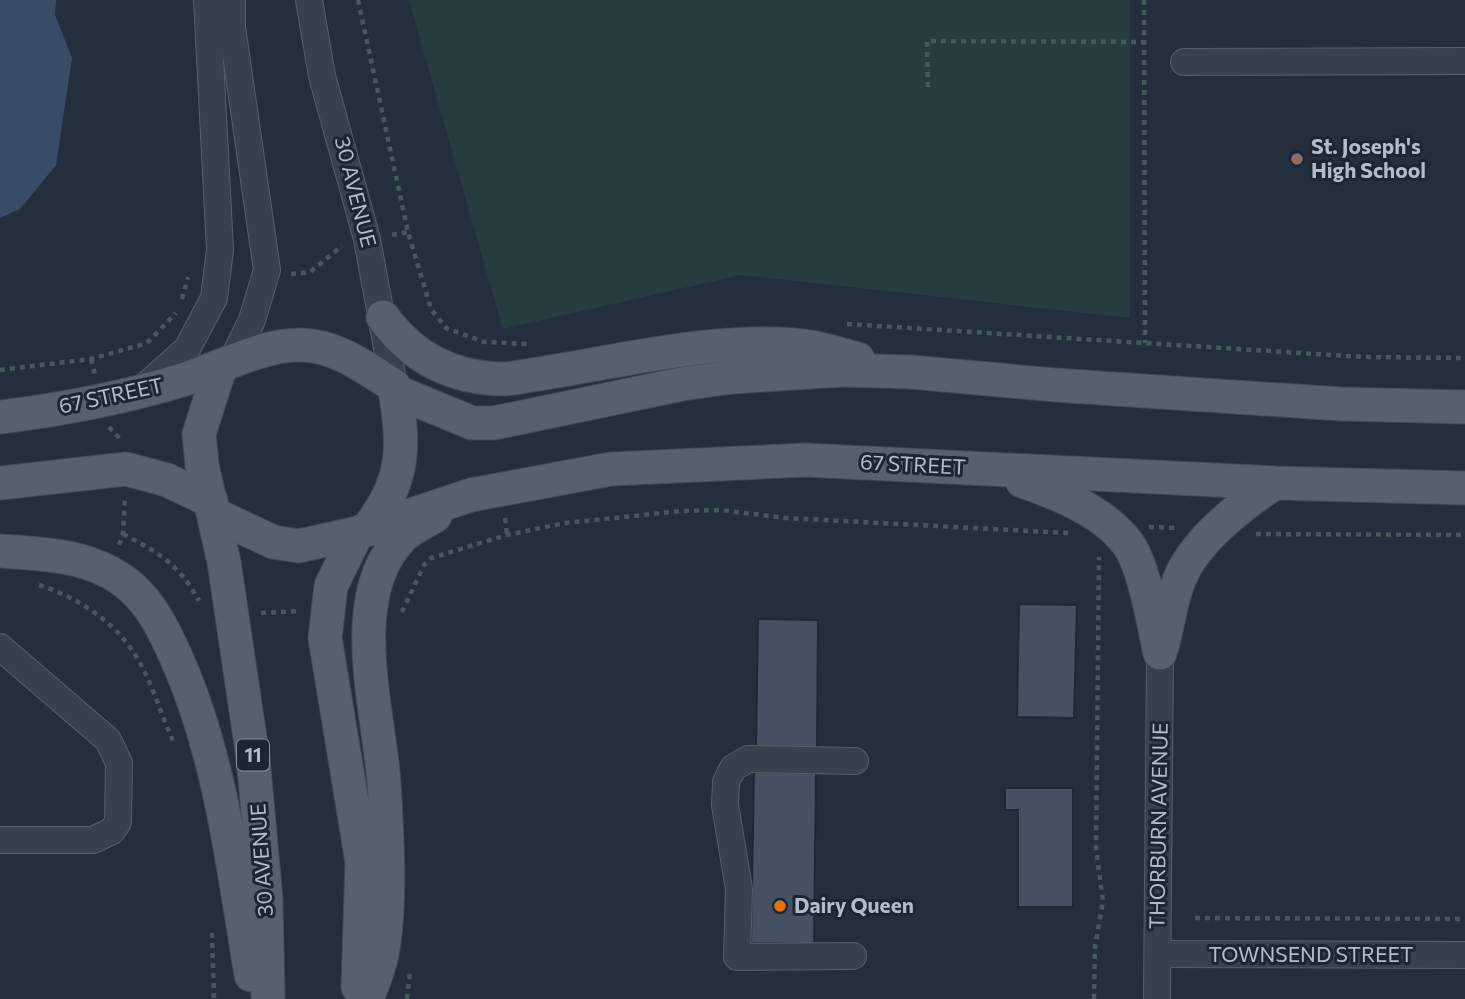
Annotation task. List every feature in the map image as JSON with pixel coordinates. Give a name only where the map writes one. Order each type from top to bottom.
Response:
[{"type":"main road","points":[[383,317],[398,339],[418,353],[444,369],[477,379],[506,379],[679,351],[752,345],[810,347],[911,372]]},
{"type":"main road","points":[[212,508],[202,465],[200,434],[225,366],[270,349],[297,345],[323,348],[351,360],[394,388],[472,423],[494,423],[636,392],[732,377],[842,370],[911,372],[1055,385],[1341,404],[1465,407]]},
{"type":"main road","name":"67 STREET","points":[[0,417],[139,392],[225,366]]},
{"type":"main road","points":[[357,999],[362,862],[325,638],[331,586],[363,531],[385,507],[396,482],[402,425],[394,388]]},
{"type":"main road","name":"67 STREET","points":[[363,531],[471,495],[611,469],[685,464],[806,460],[1275,483],[1465,488]]},
{"type":"main road","points":[[0,483],[126,469],[167,480],[273,542],[299,546],[363,531]]},
{"type":"main road","points":[[987,469],[1054,492],[1089,509],[1128,544],[1145,586],[1160,653]]},
{"type":"main road","points":[[1160,653],[1180,577],[1203,544],[1240,506],[1275,483]]},
{"type":"main road","points":[[367,999],[383,949],[386,863],[384,782],[369,672],[370,618],[377,585],[389,553],[404,534],[471,495]]},
{"type":"main road","name":"30 AVENUE","points":[[212,508],[224,562],[254,758],[266,899],[268,999]]},
{"type":"main road","points":[[0,551],[66,556],[108,572],[131,587],[164,630],[190,690],[223,803],[256,999]]},
{"type":"street","points":[[139,392],[187,349],[214,298],[220,250],[207,0]]},
{"type":"street","points":[[225,366],[252,320],[267,270],[232,27],[232,0]]},
{"type":"street","name":"30 AVENUE","points":[[309,0],[322,76],[348,164],[383,317],[394,388]]},
{"type":"street","points":[[1184,62],[1465,61]]},
{"type":"street","points":[[0,647],[108,740],[119,764],[118,822],[112,831],[93,840],[0,840]]},
{"type":"street","name":"THORBURN AVENUE","points":[[1157,999],[1160,653]]},
{"type":"street","points":[[853,956],[737,957],[738,889],[725,805],[726,782],[733,768],[748,759],[855,761]]},
{"type":"street","name":"TOWNSEND STREET","points":[[1158,954],[1465,955]]},
{"type":"path","points":[[358,0],[408,232],[430,309],[446,328],[484,342],[533,344]]},
{"type":"path","points":[[1144,0],[1145,343]]},
{"type":"path","points":[[928,87],[927,41],[1144,42]]},
{"type":"path","points":[[287,273],[299,275],[310,272],[348,243]]},
{"type":"path","points":[[0,370],[92,359],[146,343],[179,309],[191,269]]},
{"type":"path","points":[[833,323],[1363,357],[1465,358]]},
{"type":"path","points":[[105,418],[126,449]]},
{"type":"path","points":[[116,551],[122,534],[125,490]]},
{"type":"path","points":[[397,623],[424,565],[431,558],[507,535],[565,523],[720,510],[786,518],[1079,534]]},
{"type":"path","points":[[1140,526],[1182,528]]},
{"type":"path","points":[[122,534],[162,555],[186,577],[201,609]]},
{"type":"path","points":[[1248,537],[1257,534],[1465,535]]},
{"type":"path","points":[[1094,999],[1095,947],[1103,901],[1096,857],[1099,555],[1095,547]]},
{"type":"path","points":[[37,585],[61,592],[86,607],[110,626],[132,650],[176,748]]},
{"type":"path","points":[[250,613],[305,611]]},
{"type":"path","points":[[1195,918],[1465,919]]},
{"type":"path","points":[[212,929],[214,999]]},
{"type":"green space","points":[[409,0],[1130,0],[1130,318],[741,275],[503,329]]},
{"type":"water","points":[[0,0],[56,0],[55,15],[72,58],[56,165],[20,209],[0,218]]},
{"type":"building","points":[[1019,604],[1077,605],[1074,718],[1017,717]]},
{"type":"building","points":[[758,619],[818,620],[817,748],[756,748]]},
{"type":"building","points":[[754,772],[816,773],[814,944],[751,943]]},
{"type":"building","points":[[1005,788],[1073,788],[1073,907],[1018,907],[1018,810],[1005,810]]},
{"type":"place","name":"St. Joseph's High School","points":[[1297,159]]},
{"type":"place","name":"Dairy Queen","points":[[780,906]]}]
